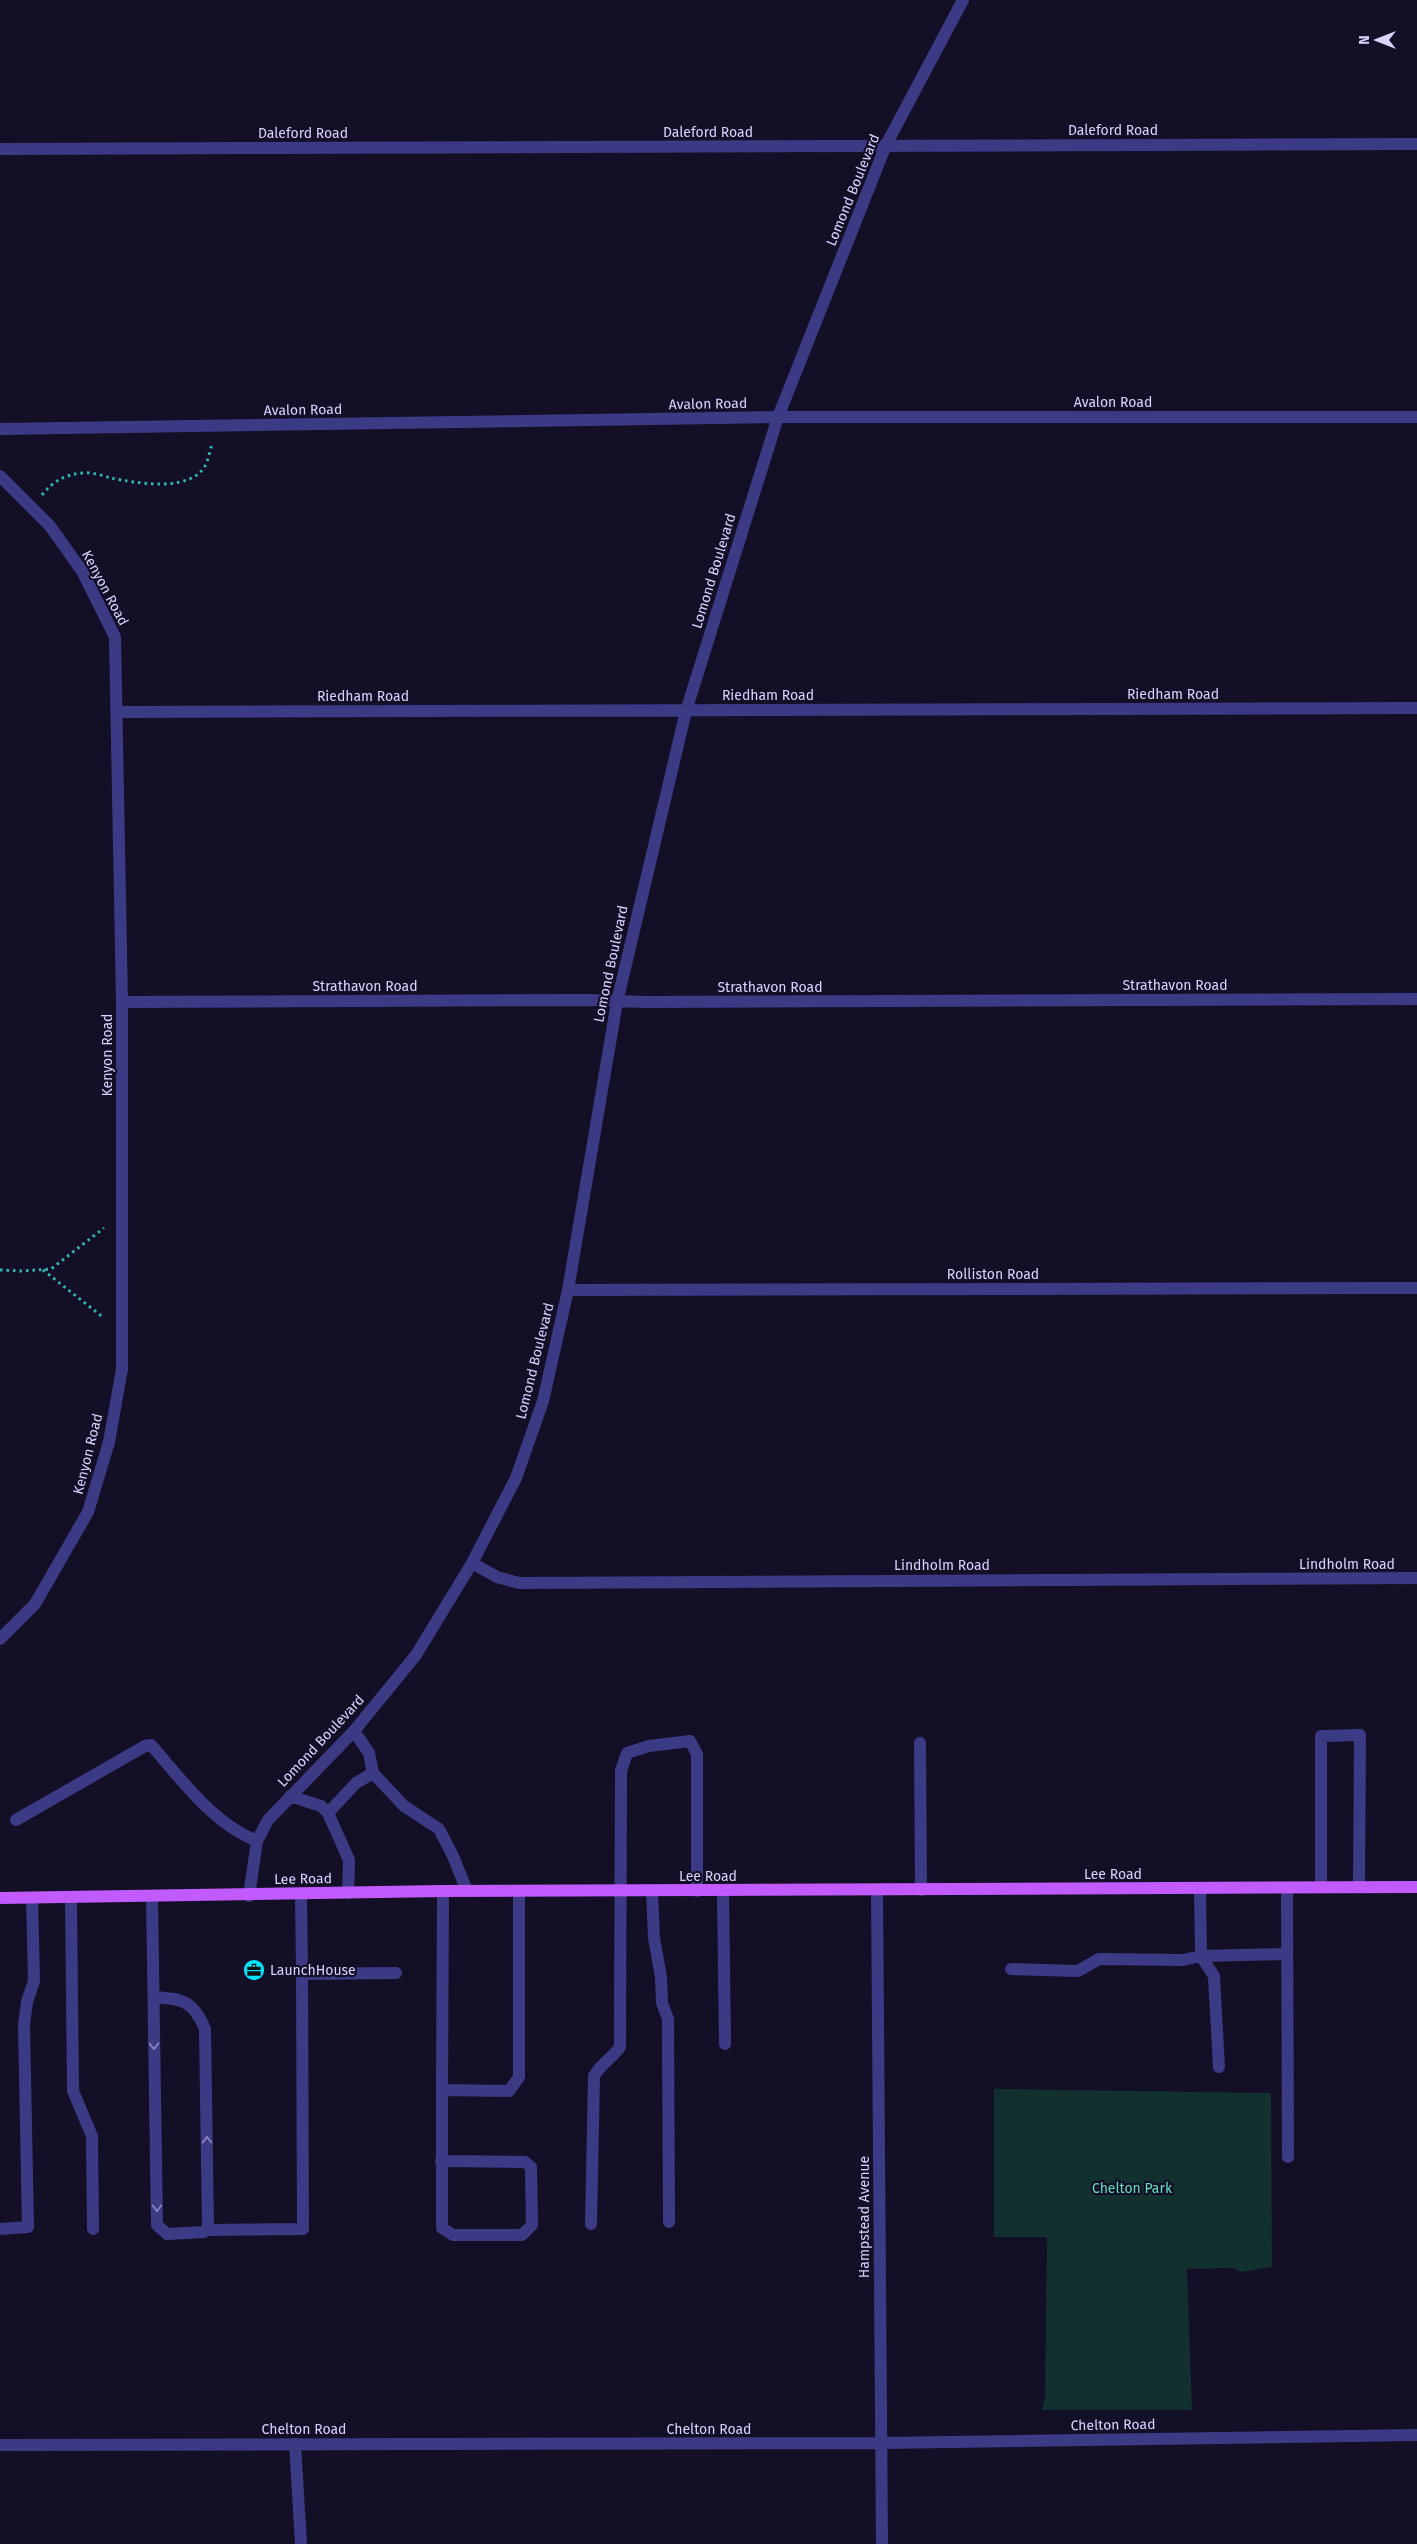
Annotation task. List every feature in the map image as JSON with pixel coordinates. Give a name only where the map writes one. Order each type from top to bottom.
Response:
[{"type":"main road","name":"Lee Road","points":[[0,1898],[152,1898],[443,1891],[877,1891],[1417,1887]]},
{"type":"street","name":"Lomond Boulevard","points":[[249,1896],[257,1841],[268,1820],[354,1731],[416,1655],[472,1563],[516,1478],[543,1401],[568,1290],[616,1002],[686,711],[778,417],[886,145],[963,0]]},
{"type":"street","name":"Daleford Road","points":[[0,149],[1417,144]]},
{"type":"street","name":"Avalon Road","points":[[0,429],[778,417],[1417,417]]},
{"type":"street","name":"Kenyon Road","points":[[0,476],[50,526],[82,571],[115,637],[118,712],[122,1002],[122,1369],[109,1442],[88,1512],[35,1604],[0,1639]]},
{"type":"street","name":"Riedham Road","points":[[118,712],[1417,708]]},
{"type":"street","name":"Strathavon Road","points":[[122,1002],[616,1002],[1417,998]]},
{"type":"street","name":"Rolliston Road","points":[[568,1290],[1417,1288]]},
{"type":"street","name":"Lindholm Road","points":[[472,1563],[497,1577],[519,1582],[1417,1578]]},
{"type":"street","points":[[354,1731],[369,1753],[373,1773],[404,1806],[439,1829],[456,1860],[467,1891]]},
{"type":"street","points":[[1321,1887],[1321,1736],[1360,1735],[1359,1887]]},
{"type":"street","points":[[591,2224],[594,2076],[599,2067],[614,2056],[620,2047],[621,1771],[627,1753],[649,1746],[690,1741],[697,1754],[697,1891]]},
{"type":"street","points":[[920,1743],[921,1890]]},
{"type":"street","points":[[16,1820],[145,1746],[151,1745],[198,1798],[237,1833],[257,1841]]},
{"type":"street","points":[[328,1813],[356,1783],[373,1773]]},
{"type":"street","points":[[290,1796],[322,1806],[328,1813],[349,1860],[348,1893]]},
{"type":"street","points":[[1200,1888],[1201,1956],[1214,1976],[1219,2067]]},
{"type":"street","points":[[1287,1888],[1288,2158]]},
{"type":"street","points":[[441,2161],[525,2162],[531,2167],[532,2225],[522,2235],[454,2235],[442,2228],[441,2161],[443,1891]]},
{"type":"street","points":[[442,2090],[509,2091],[519,2077],[520,1891]]},
{"type":"street","points":[[652,1891],[654,1938],[661,1968],[662,2003],[668,2019],[669,2222]]},
{"type":"street","points":[[723,1891],[725,2044]]},
{"type":"street","name":"Hampstead Avenue","points":[[877,1891],[882,2544]]},
{"type":"street","points":[[152,1898],[158,2226],[167,2234],[207,2230],[303,2230],[301,1894]]},
{"type":"street","points":[[0,2229],[28,2228],[24,2025],[34,1981],[32,1898]]},
{"type":"street","points":[[71,1898],[73,2091],[92,2136],[93,2229]]},
{"type":"street","points":[[1011,1969],[1078,1971],[1099,1959],[1184,1960],[1201,1956],[1286,1954]]},
{"type":"street","points":[[302,1974],[396,1973]]},
{"type":"street","points":[[154,1997],[179,1999],[184,2002],[200,2017],[205,2029],[207,2230]]},
{"type":"street","name":"Chelton Road","points":[[0,2445],[881,2444],[1417,2435]]},
{"type":"street","points":[[295,2444],[301,2544]]},
{"type":"path","points":[[42,495],[48,487],[62,477],[86,473],[159,484],[184,481],[196,475],[205,466],[212,444]]},
{"type":"path","points":[[0,1270],[22,1272],[50,1269],[104,1228]]},
{"type":"path","points":[[43,1270],[104,1318]]},
{"type":"green space","name":"Chelton Park","points":[[994,2089],[1271,2093],[1272,2267],[1241,2272],[1232,2268],[1187,2269],[1192,2410],[1042,2410],[1045,2396],[1047,2237],[994,2237]]},
{"type":"place","name":"LaunchHouse","points":[[254,1970]]}]
